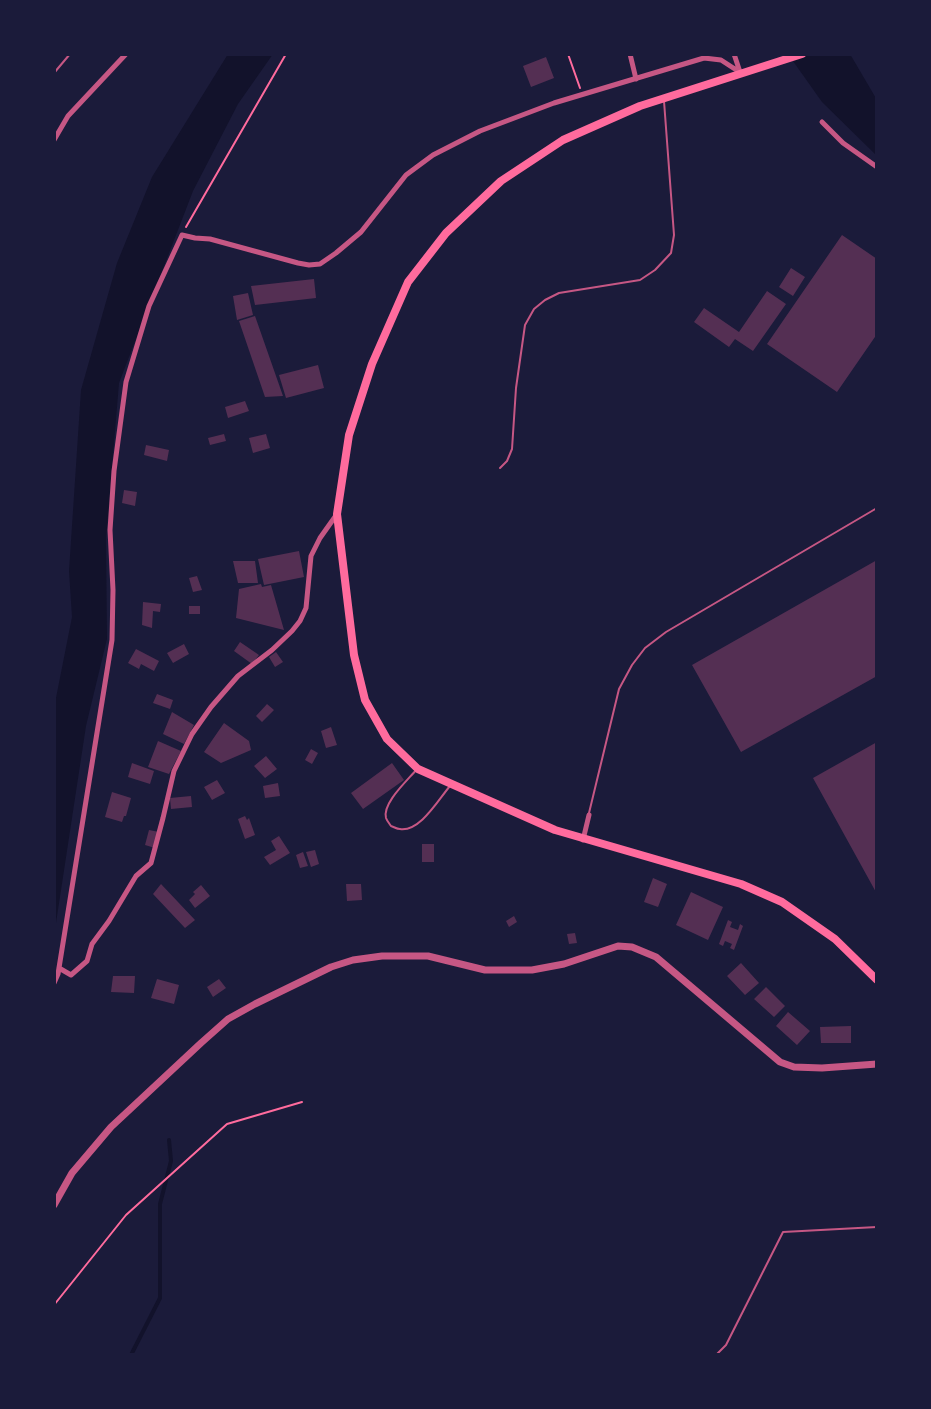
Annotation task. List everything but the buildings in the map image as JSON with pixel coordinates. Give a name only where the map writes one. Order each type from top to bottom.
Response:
[{"type":"main road","points":[[802,54],[640,106],[563,140],[501,181],[446,233],[408,282],[372,364],[349,435],[337,514],[354,655],[365,700],[387,739],[418,769],[555,830],[741,884],[782,902],[835,939],[877,980]]},
{"type":"street","points":[[54,140],[68,116],[126,54]]},
{"type":"street","points":[[630,54],[636,79]]},
{"type":"street","points":[[734,54],[741,73]]},
{"type":"street","points":[[54,982],[58,974],[112,640],[113,590],[110,530],[114,471],[126,382],[149,306],[182,235],[210,238],[298,263],[320,264],[361,232],[406,175],[434,155],[480,130],[554,103],[704,58],[721,60],[741,73]]},
{"type":"street","points":[[822,122],[843,143],[877,167]]},
{"type":"street","points":[[59,968],[71,975],[87,961],[92,944],[136,876],[151,863],[174,771],[192,734],[238,676],[272,650],[300,621],[306,608],[311,556],[320,538],[337,514]]},
{"type":"street","points":[[583,840],[589,815]]},
{"type":"street","points":[[54,1205],[72,1173],[111,1127],[228,1019],[331,967],[353,960],[382,956],[428,956],[485,970],[532,970],[564,964],[618,946],[632,947],[656,957],[780,1062],[794,1067],[822,1068],[877,1064]]},
{"type":"lane","points":[[54,73],[70,54]]},
{"type":"lane","points":[[500,468],[507,461],[512,449],[518,368],[525,325],[534,309],[545,300],[560,293],[640,280],[655,270],[671,253],[674,235],[663,98]]},
{"type":"lane","points":[[589,815],[619,689],[632,665],[645,648],[666,632],[877,508]]},
{"type":"lane","points":[[418,769],[394,795],[387,807],[386,818],[391,826],[401,830],[419,824],[451,784]]},
{"type":"lane","points":[[716,1355],[726,1345],[783,1232],[877,1227]]},
{"type":"path","points":[[182,235],[286,54]]},
{"type":"path","points":[[568,54],[583,95]]},
{"type":"path","points":[[54,1305],[126,1215],[226,1124],[302,1102]]},
{"type":"shaded area","points":[[228,54],[273,54],[238,104],[193,191],[119,383],[106,539],[107,639],[86,726],[54,936],[54,708],[72,617],[69,571],[81,390],[117,263],[152,177]]},
{"type":"shaded area","points":[[788,54],[850,54],[877,100],[877,156],[822,102]]},
{"type":"waterway","points":[[131,1355],[160,1298],[160,1204],[171,1161],[169,1140]]}]
